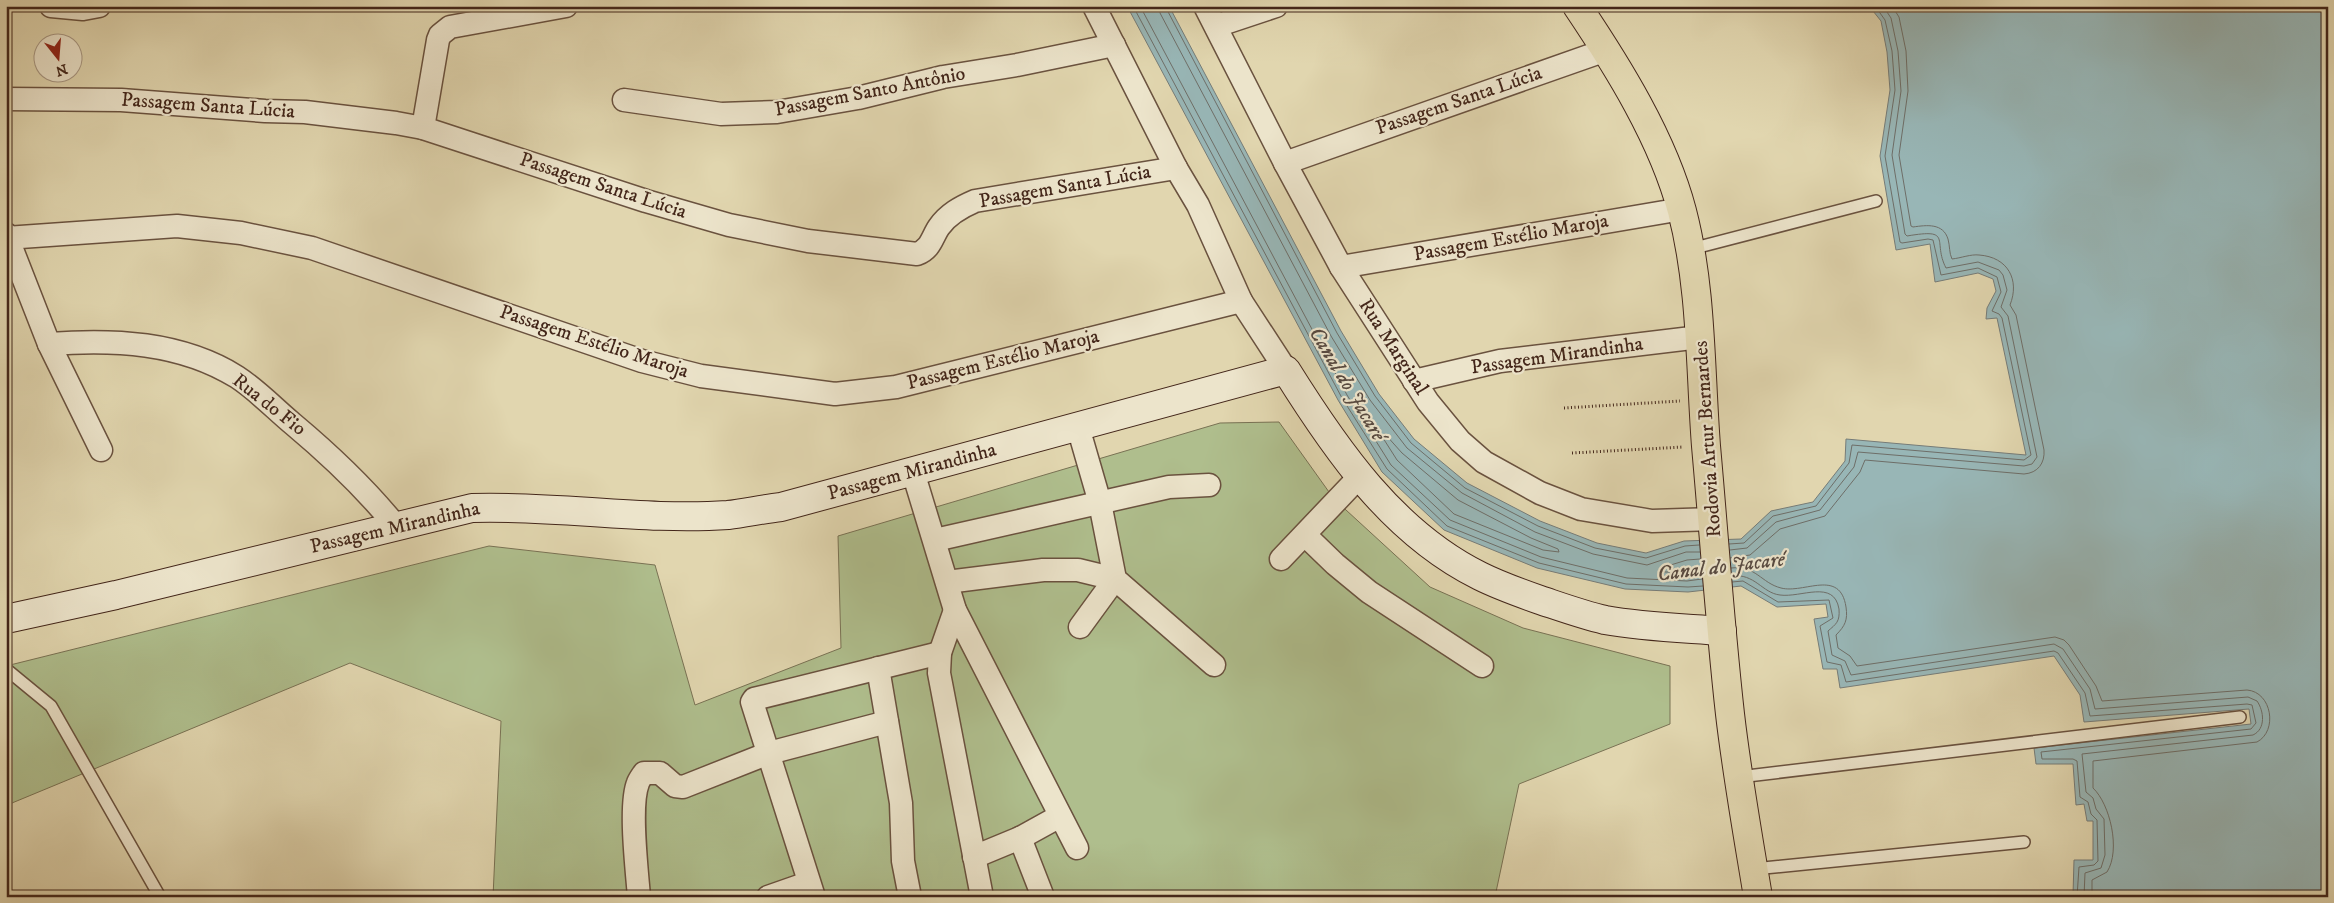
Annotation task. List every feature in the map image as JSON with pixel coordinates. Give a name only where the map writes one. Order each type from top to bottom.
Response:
[{"type":"main road","name":"Rodovia Artur Bernardes","points":[[1577,6],[1634,96],[1662,156],[1682,209],[1691,249],[1700,337],[1706,445],[1721,622],[1739,777],[1758,897]]},
{"type":"street","points":[[51,6],[83,9],[99,6]]},
{"type":"street","points":[[423,128],[438,40],[444,31],[450,27],[471,22],[566,6]]},
{"type":"street","points":[[1094,6],[1176,168],[1198,205],[1241,301],[1323,430],[1359,476],[1415,533],[1479,576],[1510,589],[1603,619],[1626,623],[1721,622]]},
{"type":"street","name":"Rua Marginal","points":[[1205,6],[1285,163],[1341,267],[1428,402],[1466,446],[1484,462],[1540,493],[1581,509],[1652,521],[1714,524]]},
{"type":"street","points":[[1216,26],[1276,6]]},
{"type":"street","name":"Passagem Santo Antônio","points":[[624,100],[721,114],[777,112],[858,98],[942,77],[1017,65],[1114,45]]},
{"type":"street","name":"Passagem Santa Lúcia","points":[[1285,163],[1606,50]]},
{"type":"street","name":"Passagem Santa Lúcia","points":[[6,99],[120,100],[265,111],[305,112],[396,123],[423,128],[646,201],[729,225],[808,241],[917,254],[928,248],[939,226],[949,216],[974,201],[1176,168]]},
{"type":"street","name":"Passagem Estélio Maroja","points":[[1341,267],[1682,209]]},
{"type":"street","name":"Passagem Estélio Maroja","points":[[7,237],[177,226],[241,233],[312,248],[642,360],[701,376],[835,394],[896,387],[1241,301]]},
{"type":"street","points":[[7,237],[49,344],[101,450]]},
{"type":"street","name":"Passagem Mirandinha","points":[[1414,381],[1500,362],[1700,337]]},
{"type":"street","name":"Rua do Fio","points":[[49,344],[114,341],[154,346],[201,361],[238,378],[348,472],[395,525]]},
{"type":"street","name":"Passagem Mirandinha","points":[[6,619],[233,566],[395,525],[480,508],[531,508],[687,516],[728,514],[780,507],[1286,370]]},
{"type":"street","points":[[1078,427],[1100,503],[1115,579],[1080,626]]},
{"type":"street","points":[[914,472],[955,610],[1077,848]]},
{"type":"street","points":[[1282,559],[1359,476]]},
{"type":"street","points":[[935,540],[1170,486],[1209,485]]},
{"type":"street","points":[[1304,535],[1369,592],[1482,666]]},
{"type":"street","points":[[947,582],[1044,570],[1078,570],[1115,579],[1214,665]]},
{"type":"street","points":[[955,610],[940,652],[939,673],[982,897]]},
{"type":"street","points":[[768,897],[811,890],[752,702],[754,698],[940,652]]},
{"type":"street","points":[[878,668],[901,803],[903,861],[910,897]]},
{"type":"street","points":[[639,897],[635,846],[635,803],[638,784],[644,773],[660,773],[676,786],[683,787],[769,753],[887,722]]},
{"type":"street","points":[[974,857],[1020,838],[1060,816]]},
{"type":"street","points":[[1020,838],[1043,897]]},
{"type":"lane","points":[[1691,249],[1876,201]]},
{"type":"lane","points":[[6,669],[51,706],[160,897]]},
{"type":"lane","points":[[1739,777],[2240,717]]},
{"type":"lane","points":[[1754,869],[2024,842]]},
{"type":"path","points":[[1564,408],[1704,399]]},
{"type":"path","points":[[1572,453],[1631,451],[1706,445]]},
{"type":"green space","points":[[1279,422],[1334,499],[1430,587],[1523,628],[1670,666],[1670,724],[1519,784],[1496,892],[1478,897],[493,897],[501,721],[350,663],[12,803],[6,817],[6,666],[489,546],[655,565],[695,705],[841,648],[838,536],[1220,423]]},
{"type":"water","name":"Canal do Jacaré","points":[[1127,6],[1169,6],[1341,331],[1379,394],[1414,439],[1467,483],[1540,521],[1597,543],[1646,553],[1684,541],[1741,539],[1771,511],[1813,502],[1845,461],[1846,439],[2026,455],[1997,318],[1986,319],[1987,308],[1996,291],[1993,279],[1978,273],[1935,282],[1930,244],[1896,250],[1880,156],[1890,90],[1887,52],[1881,21],[1869,6],[2328,6],[2328,897],[2060,897],[2073,895],[2074,860],[2093,860],[2093,821],[2087,821],[2084,804],[2076,805],[2073,764],[2036,764],[2034,748],[2251,724],[2249,709],[2084,722],[2080,695],[2054,656],[1840,688],[1837,669],[1823,669],[1814,619],[1828,617],[1826,604],[1777,607],[1741,586],[1688,592],[1625,589],[1537,568],[1444,530],[1382,472],[1338,400]]}]
